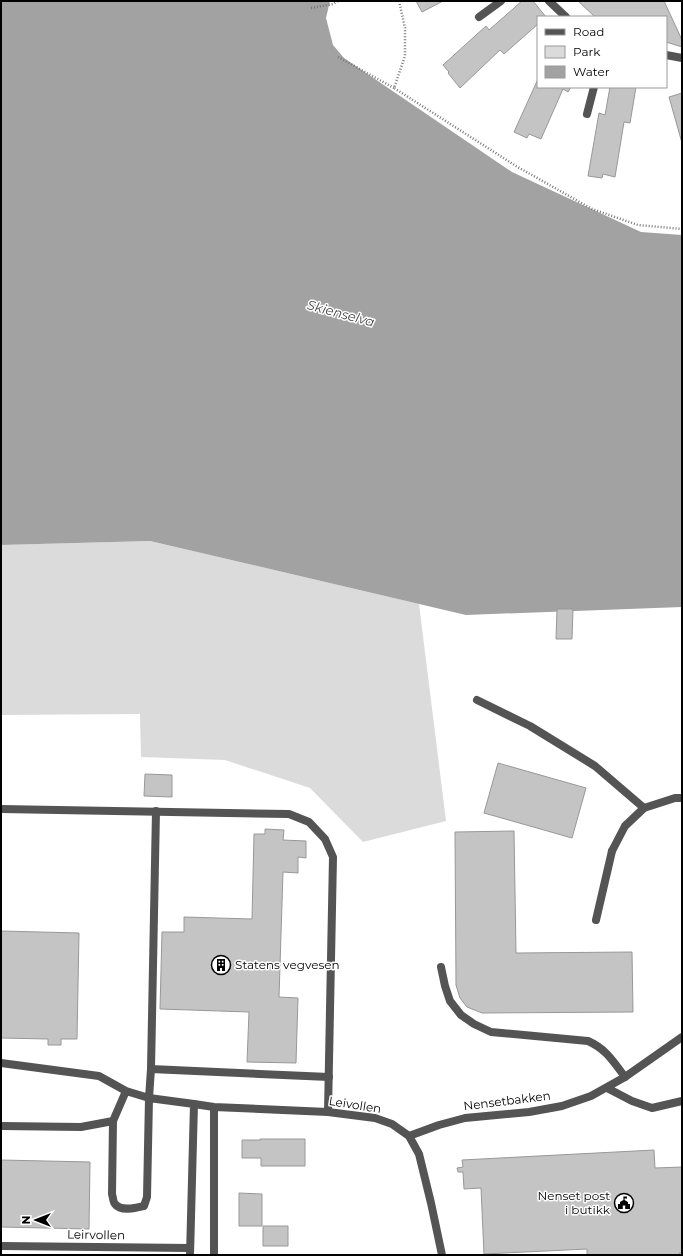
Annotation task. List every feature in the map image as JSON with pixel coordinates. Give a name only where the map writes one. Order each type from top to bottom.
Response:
[{"type":"street","points":[[479,17],[501,1]]},
{"type":"street","points":[[549,1],[565,16]]},
{"type":"street","points":[[667,55],[682,58]]},
{"type":"street","points":[[587,114],[594,88]]},
{"type":"street","points":[[477,700],[530,726],[595,766],[644,808]]},
{"type":"street","points":[[596,920],[612,851],[624,826],[644,808],[675,798],[682,798]]},
{"type":"street","points":[[1,809],[289,814],[309,822],[326,839],[333,857],[328,1112]]},
{"type":"street","points":[[126,1091],[113,1121],[112,1194],[114,1204],[119,1208],[133,1209],[144,1206],[147,1197],[156,811]]},
{"type":"street","points":[[441,967],[450,1001],[461,1015],[474,1024],[491,1032],[588,1041],[598,1046],[608,1054],[625,1077]]},
{"type":"street","name":"Nensetbakken","points":[[409,1136],[439,1125],[465,1118],[507,1115],[562,1106],[591,1096],[625,1077],[682,1037]]},
{"type":"street","name":"Leivollen","points":[[1,1063],[99,1076],[126,1091],[149,1098],[214,1107],[328,1112],[375,1118],[392,1124],[409,1136],[419,1154],[442,1255]]},
{"type":"street","points":[[151,1069],[329,1077]]},
{"type":"street","points":[[607,1088],[632,1101],[652,1108],[682,1101]]},
{"type":"street","name":"Leirvollen","points":[[1,1246],[62,1251],[190,1252],[194,1104]]},
{"type":"street","points":[[214,1107],[214,1255]]},
{"type":"street","points":[[1,1126],[81,1127],[113,1121]]},
{"type":"path","points":[[310,8],[333,4],[338,1]]},
{"type":"path","points":[[394,88],[406,56],[405,28],[399,1]]},
{"type":"path","points":[[338,57],[394,88],[516,166],[592,209],[638,225],[682,229]]},
{"type":"green space","points":[[150,541],[419,604],[446,821],[363,842],[310,788],[225,760],[141,757],[140,714],[1,715],[1,545]]},
{"type":"water","name":"Skienselva","points":[[1,1],[330,1],[326,18],[333,45],[344,58],[512,172],[641,232],[682,235],[682,607],[466,615],[150,541],[1,545]]},
{"type":"building","points":[[416,1],[443,1],[422,12]]},
{"type":"building","points":[[522,1],[533,1],[545,16],[537,16],[537,25],[504,54],[500,50],[460,88],[443,65],[486,26],[489,30]]},
{"type":"building","points":[[578,1],[664,1],[682,40],[682,47],[667,42],[667,16],[594,16]]},
{"type":"building","points":[[537,81],[537,88],[570,88],[568,92],[563,89],[541,139],[529,134],[527,138],[514,132]]},
{"type":"building","points":[[610,88],[636,88],[630,123],[624,122],[615,177],[603,174],[602,178],[588,176],[599,113],[605,115]]},
{"type":"building","points":[[682,93],[682,143],[669,97]]},
{"type":"building","points":[[557,609],[573,609],[572,639],[556,639]]},
{"type":"building","points":[[498,763],[586,788],[572,838],[484,813]]},
{"type":"building","points":[[145,774],[172,775],[172,797],[144,796]]},
{"type":"building","name":"Statens vegvesen","points":[[265,829],[284,830],[283,840],[306,841],[306,858],[298,857],[298,873],[283,872],[279,997],[298,998],[296,1063],[247,1062],[249,1012],[160,1009],[162,932],[184,932],[184,917],[252,919],[254,834],[265,834]]},
{"type":"building","points":[[514,831],[516,953],[632,952],[633,1012],[482,1013],[467,1007],[460,998],[456,985],[455,832]]},
{"type":"building","points":[[1,931],[79,933],[77,1039],[61,1039],[61,1045],[48,1045],[48,1039],[1,1038]]},
{"type":"building","points":[[305,1139],[305,1166],[261,1166],[261,1158],[242,1158],[242,1140]]},
{"type":"building","points":[[654,1150],[655,1168],[682,1167],[682,1253],[679,1253],[680,1255],[587,1255],[587,1249],[484,1254],[481,1188],[464,1189],[463,1172],[458,1172],[457,1168],[463,1167],[462,1160]]},
{"type":"building","points":[[1,1160],[90,1162],[89,1229],[1,1227]]},
{"type":"building","points":[[239,1193],[262,1194],[262,1226],[239,1226]]},
{"type":"building","points":[[263,1226],[288,1226],[288,1246],[263,1246]]},
{"type":"place","name":"Statens vegvesen","points":[[221,965]]},
{"type":"place","name":"Nenset post i butikk","points":[[624,1203]]}]
